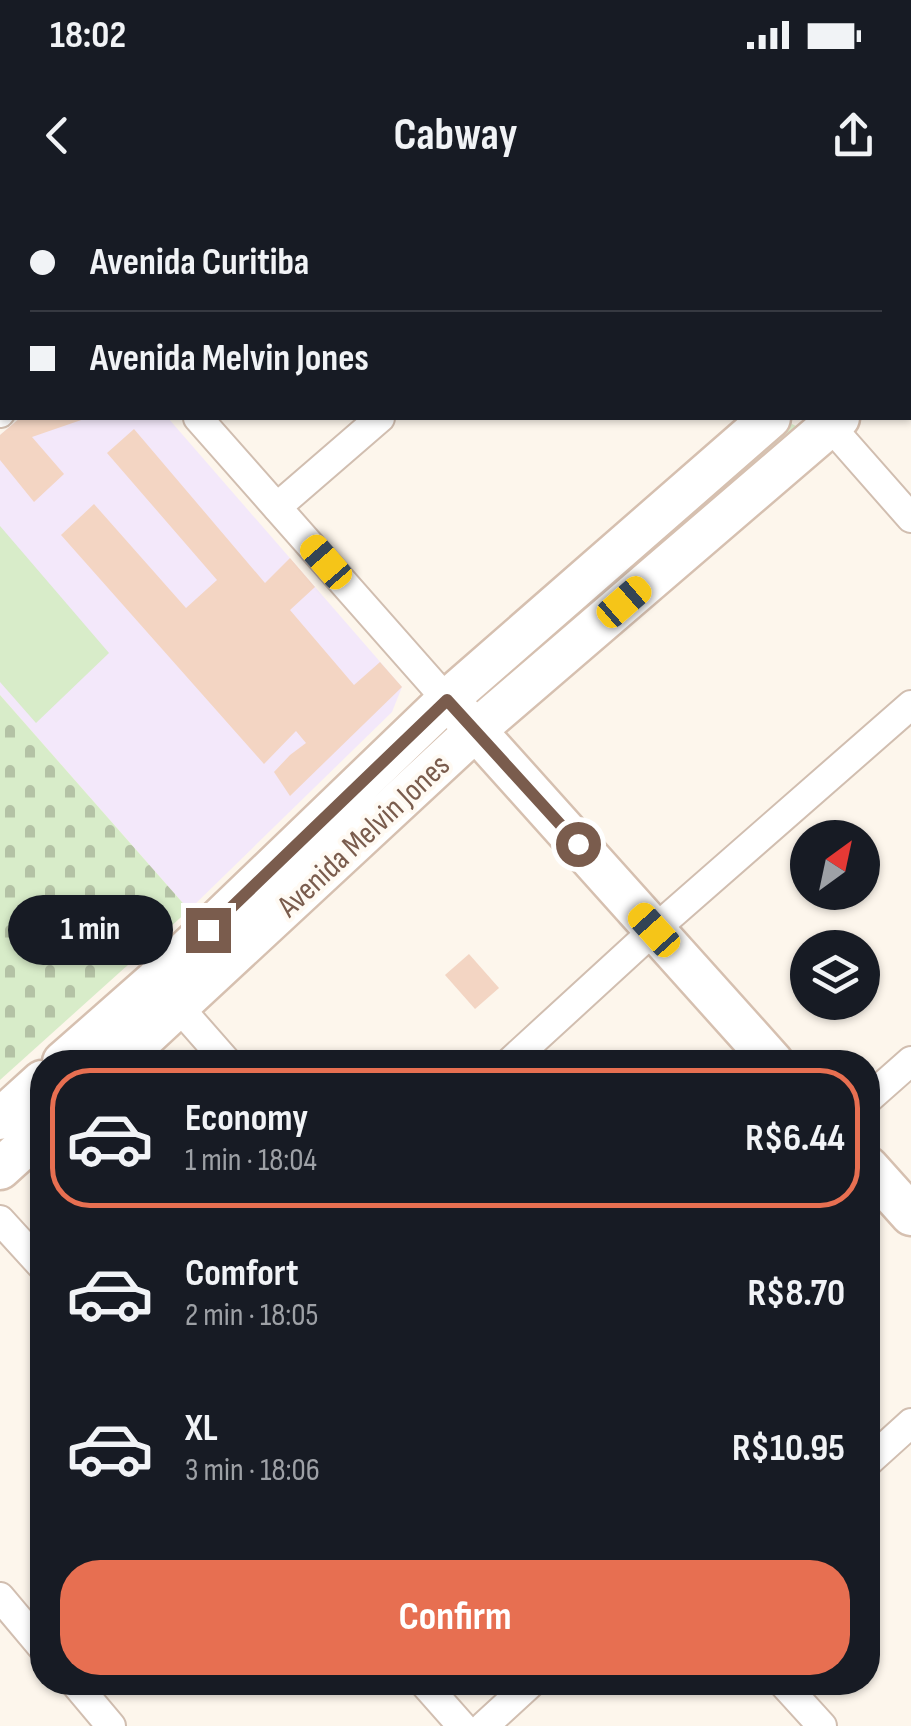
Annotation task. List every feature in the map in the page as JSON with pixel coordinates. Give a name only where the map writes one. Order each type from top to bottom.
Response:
[{"type":"street","points":[[200,420],[763,1050]]},
{"type":"street","points":[[277,507],[378,420]]},
{"type":"street","name":"Avenida Melvin Jones","points":[[127,1050],[167,994],[447,700],[768,420]]},
{"type":"street","points":[[831,420],[911,518]]},
{"type":"street","name":"Avenida Melvin Jones","points":[[81,1050],[167,994],[831,420]]},
{"type":"street","points":[[523,1050],[911,705]]},
{"type":"street","points":[[167,994],[216,1050]]},
{"type":"street","points":[[880,1088],[911,1061]]},
{"type":"street","points":[[0,1118],[30,1092]]},
{"type":"street","points":[[0,1169],[30,1142]]},
{"type":"street","points":[[880,1180],[911,1215]]},
{"type":"street","points":[[0,1220],[30,1253]]},
{"type":"street","points":[[880,1451],[911,1422]]},
{"type":"street","points":[[0,1598],[30,1632]]},
{"type":"street","points":[[85,1695],[111,1726]]},
{"type":"street","points":[[434,1695],[462,1726]]},
{"type":"street","points":[[484,1726],[518,1695]]},
{"type":"street","points":[[794,1695],[822,1726]]},
{"type":"shaded area","points":[[18,420],[170,420],[402,687],[392,712],[189,910],[0,695],[0,435]]},
{"type":"green space","points":[[792,424],[798,427],[498,688],[508,674]]},
{"type":"green space","points":[[0,526],[109,653],[36,723],[0,682]]},
{"type":"green space","points":[[0,695],[189,910],[0,1080]]},
{"type":"building","points":[[18,420],[81,420],[32,437],[64,474],[34,502],[0,460],[0,435]]},
{"type":"building","points":[[134,429],[265,583],[290,558],[315,587],[290,610],[354,685],[380,662],[402,687],[290,796],[274,772],[306,743],[296,731],[264,764],[61,535],[94,504],[186,608],[217,580],[107,453]]},
{"type":"building","points":[[469,954],[499,988],[475,1009],[445,975]]},
{"type":"route","points":[[208,930],[447,700],[578,844]]}]
